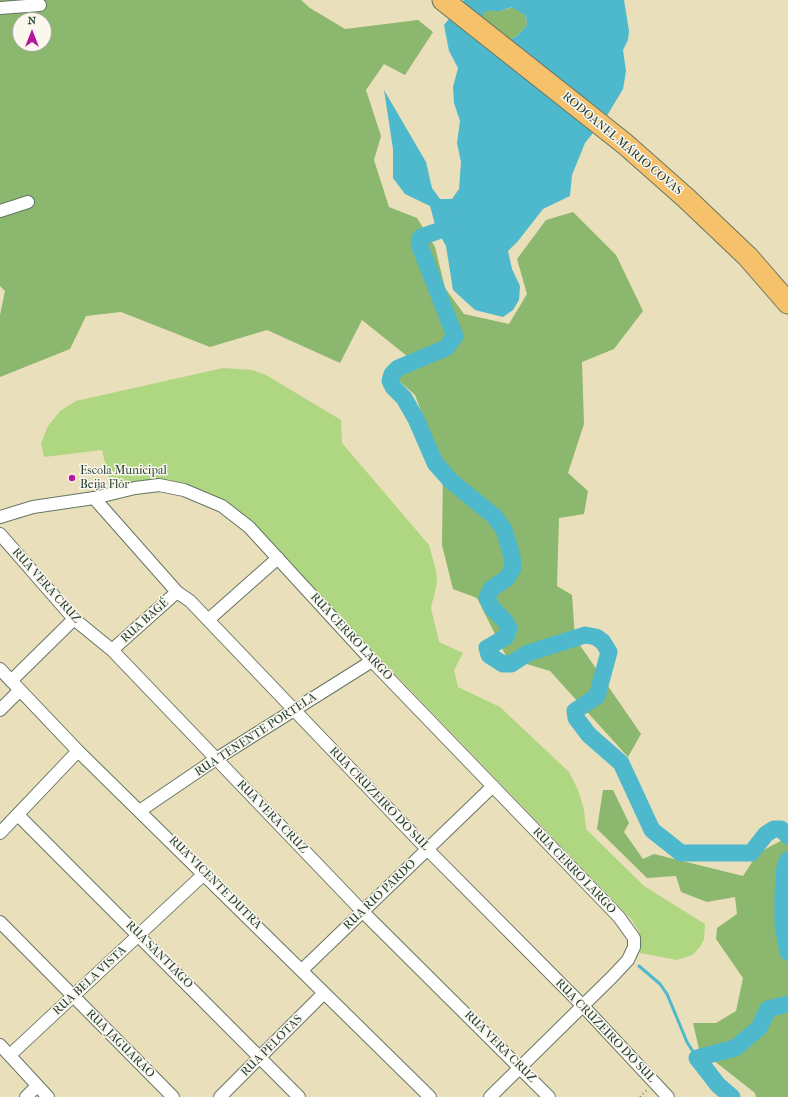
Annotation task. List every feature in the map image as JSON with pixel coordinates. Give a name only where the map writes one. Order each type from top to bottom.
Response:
[{"type":"highway","name":"RODOANEL MÁRIO COVAS","points":[[443,0],[625,144],[686,198],[743,252],[788,304]]},
{"type":"street","points":[[0,8],[40,5]]},
{"type":"street","points":[[0,211],[28,202]]},
{"type":"street","name":"RUA CERRO LARGO","points":[[0,518],[33,507],[94,498],[135,488],[159,485],[184,490],[213,500],[233,513],[278,558],[372,661],[619,917],[634,938],[634,947],[628,960],[583,1006]]},
{"type":"street","name":"RUA CRUZEIRO DO SUL","points":[[94,498],[178,592],[190,601],[427,849],[583,1006],[668,1097]]},
{"type":"street","name":"RUA VERA CRUZ","points":[[0,534],[74,619],[112,650],[363,912],[520,1066],[549,1097]]},
{"type":"street","points":[[208,620],[278,558]]},
{"type":"street","name":"RUA BAGÉ","points":[[112,650],[178,592]]},
{"type":"street","points":[[11,681],[74,619]]},
{"type":"street","name":"RUA TENENTE PORTELA","points":[[141,810],[216,759],[372,661]]},
{"type":"street","name":"RUA VICENTE DUTRA","points":[[0,669],[78,751],[141,810],[430,1097]]},
{"type":"street","points":[[0,710],[20,690]]},
{"type":"street","points":[[0,833],[78,751]]},
{"type":"street","name":"RUA RIO PARDO","points":[[302,970],[493,786]]},
{"type":"street","name":"RUA SANTIAGO","points":[[18,815],[299,1097]]},
{"type":"street","name":"RUA BELA VISTA","points":[[10,1055],[204,874]]},
{"type":"street","name":"RUA JAGUARÃO","points":[[0,922],[173,1097]]},
{"type":"street","name":"RUA PELOTAS","points":[[220,1097],[261,1058],[324,993]]},
{"type":"street","points":[[490,1097],[583,1006]]},
{"type":"street","points":[[0,1045],[48,1097]]},
{"type":"street","points":[[26,1097],[37,1086]]},
{"type":"green space","points":[[0,0],[301,0],[310,8],[345,29],[418,20],[433,32],[405,75],[384,64],[366,90],[381,136],[374,160],[389,207],[417,218],[435,247],[445,288],[464,314],[509,324],[527,294],[517,259],[546,220],[573,212],[616,255],[643,311],[614,349],[582,362],[584,424],[568,473],[588,491],[584,514],[559,518],[557,586],[572,595],[575,638],[641,734],[628,757],[550,671],[507,658],[477,598],[453,589],[442,545],[443,469],[415,395],[397,379],[407,356],[362,320],[340,363],[267,330],[210,347],[121,312],[86,316],[70,349],[0,377],[0,315],[5,291],[0,286]]},
{"type":"green space","points":[[513,7],[526,16],[527,25],[516,37],[491,47],[479,22],[484,11],[500,11]]},
{"type":"green space","points":[[223,368],[252,370],[266,375],[341,420],[342,443],[429,545],[436,570],[437,583],[431,608],[439,642],[463,653],[454,670],[458,687],[500,707],[569,772],[578,790],[584,809],[586,829],[644,886],[705,924],[704,939],[700,947],[692,955],[677,960],[640,953],[639,932],[632,920],[238,511],[223,501],[141,485],[110,484],[102,450],[44,457],[41,443],[48,426],[60,411],[76,401]]},
{"type":"green space","points":[[603,790],[613,790],[629,823],[624,832],[643,859],[654,854],[743,876],[758,853],[788,837],[788,1097],[756,1097],[755,1093],[699,1049],[693,1023],[716,1023],[736,1011],[743,978],[716,939],[717,928],[737,914],[735,897],[707,902],[681,892],[676,876],[647,878],[597,829]]},
{"type":"water","points":[[464,0],[624,0],[629,31],[628,40],[623,50],[626,71],[623,89],[608,114],[585,143],[572,175],[570,196],[543,209],[518,241],[508,251],[512,269],[520,286],[519,300],[513,310],[503,317],[475,310],[453,290],[446,246],[436,228],[430,206],[405,194],[393,178],[393,149],[384,90],[426,162],[432,188],[440,199],[452,199],[459,189],[461,162],[457,143],[460,121],[454,103],[453,87],[458,68],[449,51],[444,25]],"holes":[[[512,7],[526,16],[527,25],[516,37],[491,47],[479,22],[485,11],[500,11]]]},
{"type":"waterway","points":[[457,220],[438,231],[421,237],[419,244],[455,336],[446,348],[398,368],[392,374],[390,381],[393,387],[404,398],[416,419],[435,463],[451,481],[495,517],[504,530],[512,556],[513,568],[507,578],[491,589],[487,598],[492,608],[505,621],[509,628],[506,637],[487,648],[489,655],[503,664],[511,664],[528,653],[585,635],[596,637],[603,642],[609,652],[597,696],[575,711],[576,718],[589,735],[621,763],[652,830],[681,853],[751,853],[766,834],[774,829],[781,829],[788,836]]},
{"type":"waterway","points":[[788,860],[785,867],[783,893],[783,925],[788,952]]},
{"type":"waterway","points":[[639,966],[660,984],[667,994],[687,1042],[697,1058]]},
{"type":"waterway","points":[[732,1097],[718,1085],[697,1058],[735,1048],[759,1028],[768,1009],[788,1004]]},
{"type":"place","name":"Escola Municipal Beija Flôr","points":[[72,478]]}]
